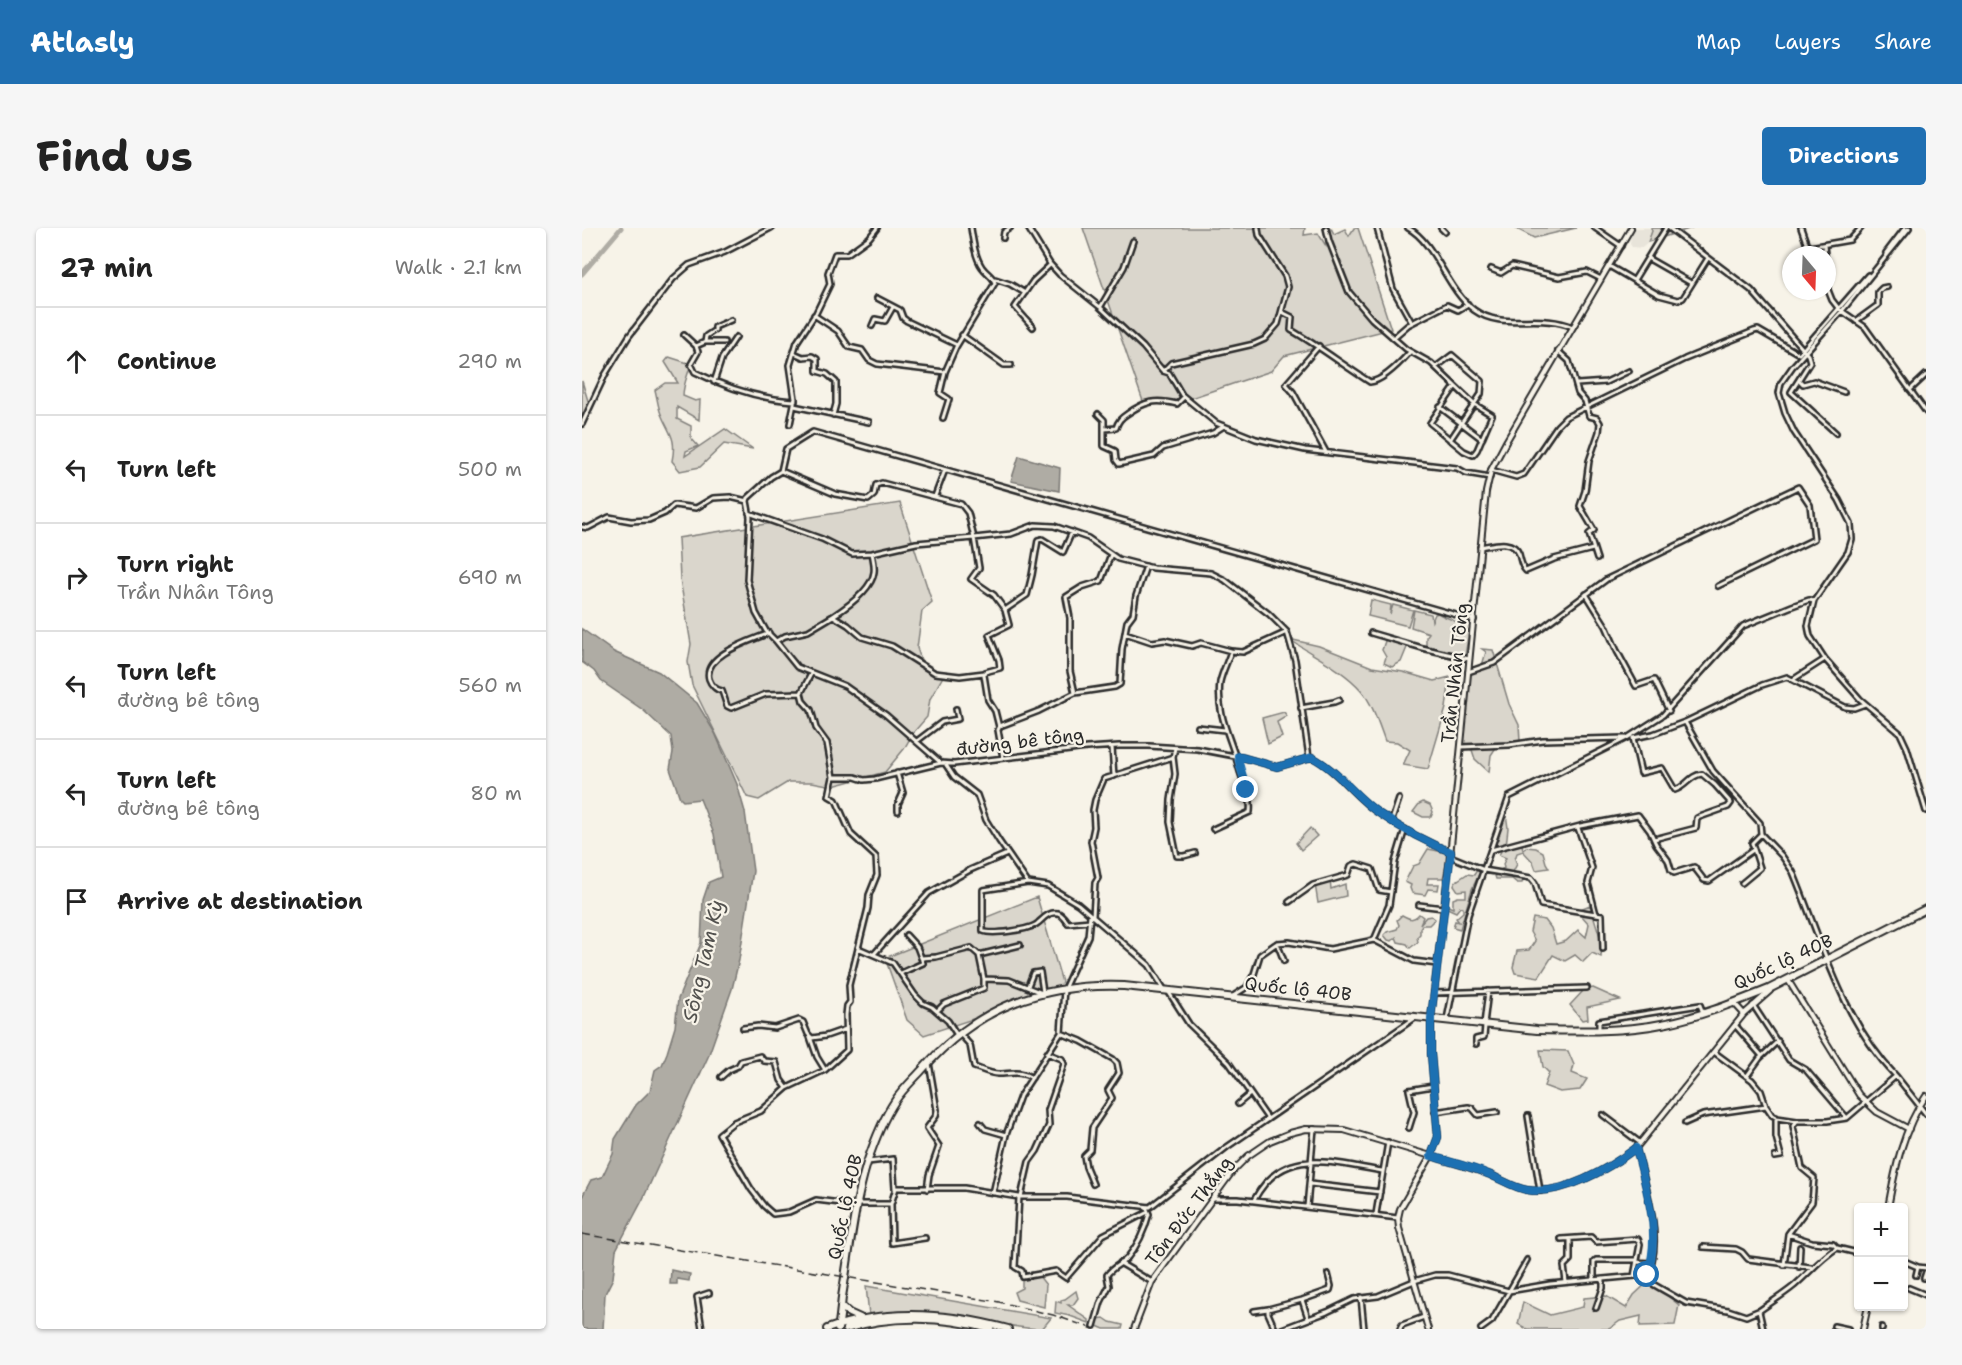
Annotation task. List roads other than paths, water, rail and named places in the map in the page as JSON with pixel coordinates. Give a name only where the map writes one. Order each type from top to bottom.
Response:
[{"type":"highway","name":"Quốc lộ 40B","points":[[834,1328],[841,1306],[868,1162],[896,1100],[929,1062],[958,1034],[1005,1005],[1064,989],[1091,985],[1124,986],[1537,1030],[1599,1032],[1667,1023],[1703,1013],[1769,989],[1926,909]]},
{"type":"highway","points":[[841,1306],[861,1319]]},
{"type":"highway","points":[[834,1328],[861,1319],[913,1314],[965,1319],[1008,1329]]},
{"type":"highway","points":[[846,1329],[886,1321],[915,1319],[958,1322],[990,1329]]},
{"type":"street","points":[[582,424],[604,378],[631,333],[673,279],[689,265],[725,252],[771,228]]},
{"type":"street","points":[[790,424],[795,401],[790,365],[797,342],[830,285],[828,273],[835,254],[847,254],[869,238],[877,228]]},
{"type":"street","points":[[971,228],[978,260],[984,270],[995,279],[1010,284],[1025,293]]},
{"type":"street","points":[[1002,238],[1004,232],[1010,228]]},
{"type":"street","points":[[1028,228],[1050,264],[1060,275],[1100,307],[1143,347],[1163,371],[1169,373],[1184,397],[1216,423],[1256,439],[1305,450],[1457,468],[1466,473],[1490,477]]},
{"type":"street","points":[[1163,371],[1171,363],[1265,339],[1276,327],[1288,289],[1287,278],[1259,235],[1258,228]]},
{"type":"street","points":[[1326,228],[1349,292],[1393,338],[1436,368],[1474,404],[1492,416],[1476,453],[1473,455],[1464,451],[1430,423],[1455,387]]},
{"type":"street","points":[[1377,228],[1393,289],[1412,323]]},
{"type":"street","points":[[1408,228],[1423,240],[1448,280],[1468,304],[1481,314],[1506,321],[1543,320],[1560,322],[1573,327]]},
{"type":"street","points":[[1441,228],[1445,232]]},
{"type":"street","points":[[1595,228],[1621,246]]},
{"type":"street","name":"Trần Nhân Tông","points":[[1398,1218],[1400,1209],[1431,1156],[1438,1137],[1433,1086],[1431,1018],[1461,747],[1483,507],[1491,470],[1631,228]]},
{"type":"street","points":[[1634,281],[1667,228],[1751,290],[1808,355],[1810,362],[1792,390]]},
{"type":"street","points":[[1801,228],[1808,246],[1850,240],[1862,228]]},
{"type":"street","points":[[1907,228],[1804,351],[1781,383],[1779,393],[1794,432],[1849,518],[1852,532],[1852,542],[1846,556],[1814,601],[1809,631],[1817,649],[1825,659],[1865,704],[1897,730],[1903,738],[1926,811]]},
{"type":"street","points":[[1100,307],[1124,267],[1133,241]]},
{"type":"street","points":[[1609,266],[1659,296],[1678,300],[1683,298],[1708,258]]},
{"type":"street","points":[[1648,259],[1692,283]]},
{"type":"street","points":[[1033,327],[1015,309],[1033,281],[1050,264]]},
{"type":"street","points":[[1491,269],[1501,273],[1512,266],[1559,277],[1587,272],[1601,279]]},
{"type":"street","points":[[943,418],[949,399],[940,393],[945,372],[962,335],[995,285],[995,279]]},
{"type":"street","points":[[1856,321],[1878,305],[1878,292],[1887,287]]},
{"type":"street","points":[[877,298],[901,311],[903,318],[907,321],[957,345]]},
{"type":"street","points":[[1832,300],[1840,310],[1865,327],[1926,412]]},
{"type":"street","points":[[1393,338],[1412,323],[1447,305],[1458,310],[1468,304]]},
{"type":"street","points":[[872,326],[875,319],[885,321],[893,307]]},
{"type":"street","points":[[1282,312],[1292,317],[1291,330],[1319,346],[1335,360],[1371,382],[1396,367],[1410,352]]},
{"type":"street","points":[[814,315],[838,331],[849,347],[863,351],[873,363],[945,372]]},
{"type":"street","points":[[705,342],[706,336],[715,330],[715,327],[731,320]]},
{"type":"street","points":[[1491,470],[1520,477],[1566,417],[1685,359],[1755,331],[1758,330],[1798,354],[1804,351]]},
{"type":"street","points":[[684,335],[696,346],[698,352],[691,364],[695,372],[726,387],[763,397],[795,401]]},
{"type":"street","points":[[962,335],[1004,365],[1011,365]]},
{"type":"street","points":[[714,382],[722,358],[736,337]]},
{"type":"street","points":[[696,346],[705,342],[724,342]]},
{"type":"street","points":[[1319,346],[1286,384],[1322,441],[1326,452]]},
{"type":"street","points":[[1558,351],[1569,362],[1578,393],[1589,416],[1598,418],[1600,423],[1597,439],[1588,461],[1585,493],[1580,506],[1594,530],[1589,534],[1597,559]]},
{"type":"street","points":[[794,353],[817,359],[817,371],[826,373],[836,382],[836,404],[833,415]]},
{"type":"street","points":[[1436,368],[1452,355],[1482,381],[1482,391],[1450,440]]},
{"type":"street","points":[[1577,384],[1606,382],[1629,371]]},
{"type":"street","points":[[1910,390],[1926,375]]},
{"type":"street","points":[[1800,379],[1803,384]]},
{"type":"street","points":[[1792,390],[1814,381],[1844,392]]},
{"type":"street","points":[[1792,390],[1791,392],[1836,433]]},
{"type":"street","points":[[1105,429],[1116,428],[1120,419],[1142,403],[1177,404],[1184,397]]},
{"type":"street","points":[[794,406],[868,422]]},
{"type":"street","points":[[1440,407],[1482,439]]},
{"type":"street","points":[[1098,414],[1103,419],[1105,429],[1104,447],[1115,451],[1116,460],[1123,464],[1154,456],[1165,447],[1213,433],[1224,426]]},
{"type":"street","points":[[582,527],[588,528],[609,517],[631,521],[649,520],[665,513],[674,505],[696,508],[713,498],[730,497],[747,501],[771,477],[781,471],[786,449],[813,432],[1473,620]]},
{"type":"street","points":[[936,496],[945,470]]},
{"type":"street","points":[[781,471],[835,495],[868,500],[874,495],[876,485],[882,483],[961,504],[969,513],[979,568],[971,579],[996,597],[1005,610],[1010,625],[989,635],[1000,668],[960,676],[935,673],[892,646],[862,637],[833,616]]},
{"type":"street","points":[[1468,672],[1494,663],[1603,581],[1798,487],[1810,505],[1814,539],[1718,586]]},
{"type":"street","name":"đường bê tông","points":[[747,501],[750,560],[747,580],[756,613],[769,633],[797,667],[844,686],[886,715],[940,763],[1087,748],[1149,746],[1198,749],[1238,756],[1277,767],[1309,757]]},
{"type":"street","points":[[749,513],[822,539],[847,553],[872,553],[916,543],[1011,534],[1035,525],[1054,526],[1088,538],[1118,559],[1146,566],[1210,573],[1234,587],[1269,614],[1287,632],[1294,660],[1309,757],[1324,763],[1380,814],[1432,845],[1484,870],[1531,878],[1541,905],[1602,915],[1604,918],[1603,949]]},
{"type":"street","points":[[1005,610],[1027,595],[1038,540],[1042,539],[1061,553],[1072,531]]},
{"type":"street","points":[[1480,547],[1512,545],[1517,550],[1522,567],[1526,572],[1554,559],[1593,549]]},
{"type":"street","points":[[776,641],[785,636],[808,631],[856,599],[873,578],[872,553]]},
{"type":"street","points":[[1075,693],[1070,666],[1070,618],[1066,597],[1082,587],[1100,582],[1111,554]]},
{"type":"street","points":[[999,727],[1075,693],[1115,687],[1120,684],[1121,653],[1127,622],[1132,614],[1146,566]]},
{"type":"street","points":[[1586,594],[1606,626],[1618,655],[1635,684],[1639,686],[1654,680],[1669,711]]},
{"type":"street","points":[[1447,1019],[1468,915],[1506,804],[1511,796],[1629,738],[1669,711],[1743,626],[1809,600],[1814,601]]},
{"type":"street","points":[[1125,633],[1152,642],[1165,640],[1192,646],[1201,643],[1243,652],[1287,632]]},
{"type":"street","points":[[769,633],[725,652],[711,666],[709,675],[711,682],[717,690],[722,691],[727,706],[731,708],[766,694],[801,693]]},
{"type":"street","points":[[1371,633],[1469,659]]},
{"type":"street","points":[[1213,829],[1251,812],[1252,800],[1246,790],[1245,780],[1239,769],[1238,756],[1225,730],[1222,718],[1220,680],[1231,651]]},
{"type":"street","points":[[1794,679],[1825,659]]},
{"type":"street","points":[[984,673],[989,701],[995,711],[999,727],[1003,758]]},
{"type":"street","points":[[811,674],[801,693],[803,701],[811,710],[816,728],[827,743],[833,777],[829,796],[836,800],[851,834],[876,857],[877,875],[869,895],[854,974],[849,985],[847,1050],[825,1070],[787,1088],[761,1111],[734,1122],[719,1132],[743,1178],[759,1201],[774,1214],[789,1212],[816,1200],[891,1204]]},
{"type":"street","points":[[1461,747],[1650,735],[1685,722],[1783,677],[1790,677],[1845,707],[1854,708],[1865,704]]},
{"type":"street","points":[[1301,708],[1339,700]]},
{"type":"street","points":[[917,741],[942,722],[958,719],[956,709]]},
{"type":"street","points":[[1685,722],[1713,771],[1760,823],[1761,834],[1782,855],[1793,872],[1827,960],[1856,1023],[1881,1061],[1926,1114]]},
{"type":"street","points":[[1198,727],[1225,730]]},
{"type":"street","points":[[1629,738],[1641,773],[1662,768],[1675,790],[1683,788],[1693,777],[1702,774],[1731,804],[1697,818],[1696,828],[1654,839]]},
{"type":"street","points":[[1113,747],[1114,776]]},
{"type":"street","points":[[1175,748],[1170,822],[1175,850],[1177,856],[1195,853]]},
{"type":"street","points":[[993,1193],[1006,1135],[1020,1096],[1061,1033],[1064,989],[1088,936],[1095,884],[1098,878],[1091,841],[1095,800],[1104,779],[1173,757]]},
{"type":"street","points":[[833,777],[855,777],[864,780],[940,763]]},
{"type":"street","points":[[946,764],[954,777],[977,795],[986,820],[1028,883]]},
{"type":"street","points":[[897,773],[903,793],[898,804],[898,812]]},
{"type":"street","points":[[1392,820],[1400,799]]},
{"type":"street","points":[[1491,850],[1638,814],[1668,860],[1672,872],[1680,873],[1694,867],[1707,881],[1753,850]]},
{"type":"street","points":[[1578,828],[1592,868],[1588,883],[1596,914]]},
{"type":"street","points":[[1374,940],[1388,909],[1397,851],[1405,829]]},
{"type":"street","points":[[1742,883],[1760,868],[1752,841],[1761,834]]},
{"type":"street","points":[[874,954],[929,893],[970,870],[1008,854]]},
{"type":"street","points":[[1289,902],[1313,885],[1348,875],[1351,866],[1356,864],[1372,869],[1379,890],[1391,892]]},
{"type":"street","points":[[1090,921],[1068,923],[1056,913],[1042,918],[1036,925],[995,933],[983,931],[983,890],[1028,883],[1048,886],[1092,916],[1149,965],[1190,1024],[1229,1063],[1268,1119]]},
{"type":"street","points":[[1419,905],[1443,908]]},
{"type":"street","points":[[901,973],[923,963],[917,947],[906,935]]},
{"type":"street","points":[[1232,997],[1247,987],[1260,955],[1277,943],[1289,942],[1330,949],[1374,940],[1414,961],[1438,964]]},
{"type":"street","points":[[1277,943],[1284,961]]},
{"type":"street","points":[[979,955],[1020,945]]},
{"type":"street","points":[[858,948],[893,963],[923,1003],[937,1011],[970,1045],[974,1067],[996,1074],[1024,1073],[1032,1078]]},
{"type":"street","points":[[921,958],[971,948],[979,955],[984,979],[982,989],[944,1004],[937,1011]]},
{"type":"street","points":[[1028,986],[1034,972],[1040,972],[1043,994]]},
{"type":"street","points":[[984,979],[1009,980],[1043,994]]},
{"type":"street","points":[[1528,1116],[1540,1191],[1580,1181],[1613,1165],[1636,1148],[1744,1014],[1788,979],[1850,1083],[1866,1103],[1887,1118],[1909,1129]]},
{"type":"street","points":[[1434,993],[1587,988]]},
{"type":"street","points":[[1476,1044],[1477,1038],[1484,1037],[1488,991]]},
{"type":"street","points":[[1733,1002],[1744,1014]]},
{"type":"street","points":[[1599,1032],[1599,1021],[1700,1005],[1703,1013]]},
{"type":"street","points":[[1753,1005],[1789,1060],[1806,1070],[1847,1118]]},
{"type":"street","points":[[895,1189],[964,1188],[1020,1197],[1067,1197],[1146,1207],[1154,1204],[1227,1147],[1417,1017]]},
{"type":"street","points":[[743,1028],[759,1026],[775,1028],[801,1020],[825,1070]]},
{"type":"street","points":[[1735,1025],[1762,1056]]},
{"type":"street","points":[[810,1037],[826,1036],[846,1029]]},
{"type":"street","points":[[1061,1033],[1081,1041],[1117,1063],[1119,1073],[1108,1090],[1112,1098],[1092,1128],[1090,1150],[1084,1156],[1093,1184]]},
{"type":"street","points":[[1747,1076],[1762,1056],[1778,1041]]},
{"type":"street","points":[[1714,1052],[1747,1076],[1761,1091],[1766,1106],[1776,1117],[1797,1121],[1847,1118],[1896,1076]]},
{"type":"street","points":[[1047,1053],[1062,1059],[1064,1064],[1048,1110],[1049,1125],[1037,1151],[1029,1162],[1020,1197],[1015,1267],[1022,1271],[1023,1277],[1056,1271],[1066,1278],[1103,1235],[1148,1212]]},
{"type":"street","points":[[721,1077],[738,1066],[741,1061],[760,1056],[764,1060],[776,1062],[781,1080],[787,1088]]},
{"type":"street","points":[[927,1189],[929,1175],[939,1146],[927,1128],[936,1116],[937,1110],[929,1062]]},
{"type":"street","points":[[1409,1128],[1414,1112],[1409,1090],[1433,1086]]},
{"type":"street","points":[[1238,1104],[1250,1094]]},
{"type":"street","points":[[1889,1203],[1898,1162],[1909,1129],[1926,1096]]},
{"type":"street","points":[[1684,1123],[1714,1112],[1766,1106]]},
{"type":"street","points":[[1435,1112],[1468,1107],[1478,1115],[1497,1112]]},
{"type":"street","points":[[1603,1114],[1639,1142]]},
{"type":"street","points":[[1775,1156],[1781,1156],[1776,1137],[1776,1117]]},
{"type":"street","points":[[1784,1265],[1788,1234],[1809,1208],[1814,1196],[1814,1178],[1802,1168],[1799,1159],[1793,1126],[1797,1121]]},
{"type":"street","points":[[980,1124],[985,1129],[1006,1135]]},
{"type":"street","points":[[1306,1206],[1314,1129]]},
{"type":"street","name":"Tôn Đức Thắng","points":[[1134,1329],[1152,1282],[1239,1164],[1262,1146],[1290,1133],[1314,1129],[1344,1130],[1486,1173],[1525,1190],[1540,1191]]},
{"type":"street","points":[[1376,1214],[1388,1142]]},
{"type":"street","points":[[1636,1148],[1654,1222],[1651,1263],[1646,1275]]},
{"type":"street","points":[[868,1162],[893,1160],[895,1189],[891,1204],[892,1243],[925,1238]]},
{"type":"street","points":[[1253,1201],[1262,1186],[1278,1173],[1297,1163],[1311,1161],[1382,1171]]},
{"type":"street","points":[[1309,1184],[1380,1192]]},
{"type":"street","points":[[1213,1199],[1306,1206],[1398,1218],[1428,1329]]},
{"type":"street","points":[[1094,1326],[1109,1284],[1107,1275],[1112,1267],[1130,1254],[1143,1232],[1148,1212],[1146,1207]]},
{"type":"street","points":[[1788,1234],[1812,1242],[1833,1244],[1837,1248],[1854,1252]]},
{"type":"street","points":[[1561,1239],[1591,1237],[1596,1242],[1638,1239],[1634,1276]]},
{"type":"street","points":[[1566,1282],[1564,1266],[1569,1260],[1570,1240]]},
{"type":"street","points":[[1703,1247],[1736,1250],[1742,1252],[1748,1259],[1811,1267]]},
{"type":"street","points":[[1799,1267],[1800,1247]]},
{"type":"street","points":[[1646,1275],[1651,1282],[1686,1303],[1728,1310],[1746,1316],[1758,1311],[1794,1286],[1811,1267],[1837,1248]]},
{"type":"street","points":[[1483,1329],[1492,1321],[1527,1260]]},
{"type":"street","points":[[1594,1279],[1596,1260],[1651,1263]]},
{"type":"street","points":[[1120,1263],[1152,1282]]},
{"type":"street","points":[[1908,1263],[1926,1270],[1924,1278]]},
{"type":"street","points":[[1916,1275],[1918,1267]]},
{"type":"street","points":[[1254,1311],[1302,1300],[1331,1289],[1328,1274]]},
{"type":"street","points":[[1283,1329],[1354,1299],[1383,1295],[1414,1281],[1435,1275],[1448,1275],[1509,1291],[1566,1282],[1646,1275]]},
{"type":"street","points":[[1596,1308],[1603,1288],[1603,1279]]},
{"type":"street","points":[[1909,1288],[1926,1295]]},
{"type":"street","points":[[702,1329],[697,1298],[709,1293]]},
{"type":"street","points":[[1361,1297],[1364,1329]]},
{"type":"street","points":[[1302,1300],[1308,1318]]},
{"type":"street","points":[[1268,1309],[1275,1329]]},
{"type":"street","points":[[1758,1311],[1763,1329]]},
{"type":"street","points":[[1863,1329],[1867,1311]]},
{"type":"street","points":[[1400,1329],[1402,1325],[1424,1317]]},
{"type":"street","points":[[1834,1326],[1845,1329]]},
{"type":"water","points":[[1019,456],[1060,468],[1059,491],[1011,481]]},
{"type":"water","points":[[582,629],[614,652],[659,672],[697,703],[715,733],[737,784],[745,812],[753,871],[739,960],[732,989],[708,1057],[643,1199],[616,1250],[613,1278],[605,1294],[603,1329],[582,1329],[582,1197],[591,1180],[602,1177],[613,1154],[615,1139],[636,1105],[650,1091],[655,1070],[662,1065],[675,1027],[678,999],[701,943],[703,900],[709,882],[721,877],[714,834],[700,799],[683,801],[680,798],[670,769],[673,752],[671,736],[643,710],[601,681],[594,671],[582,662]]},
{"type":"water","points":[[671,1270],[690,1274],[689,1281],[677,1279],[677,1284],[670,1284]]},
{"type":"waterway","name":"Sông Tam Kỳ","points":[[582,274],[621,228]]},
{"type":"railway","points":[[582,1234],[999,1302],[1053,1315],[1094,1329]]}]
